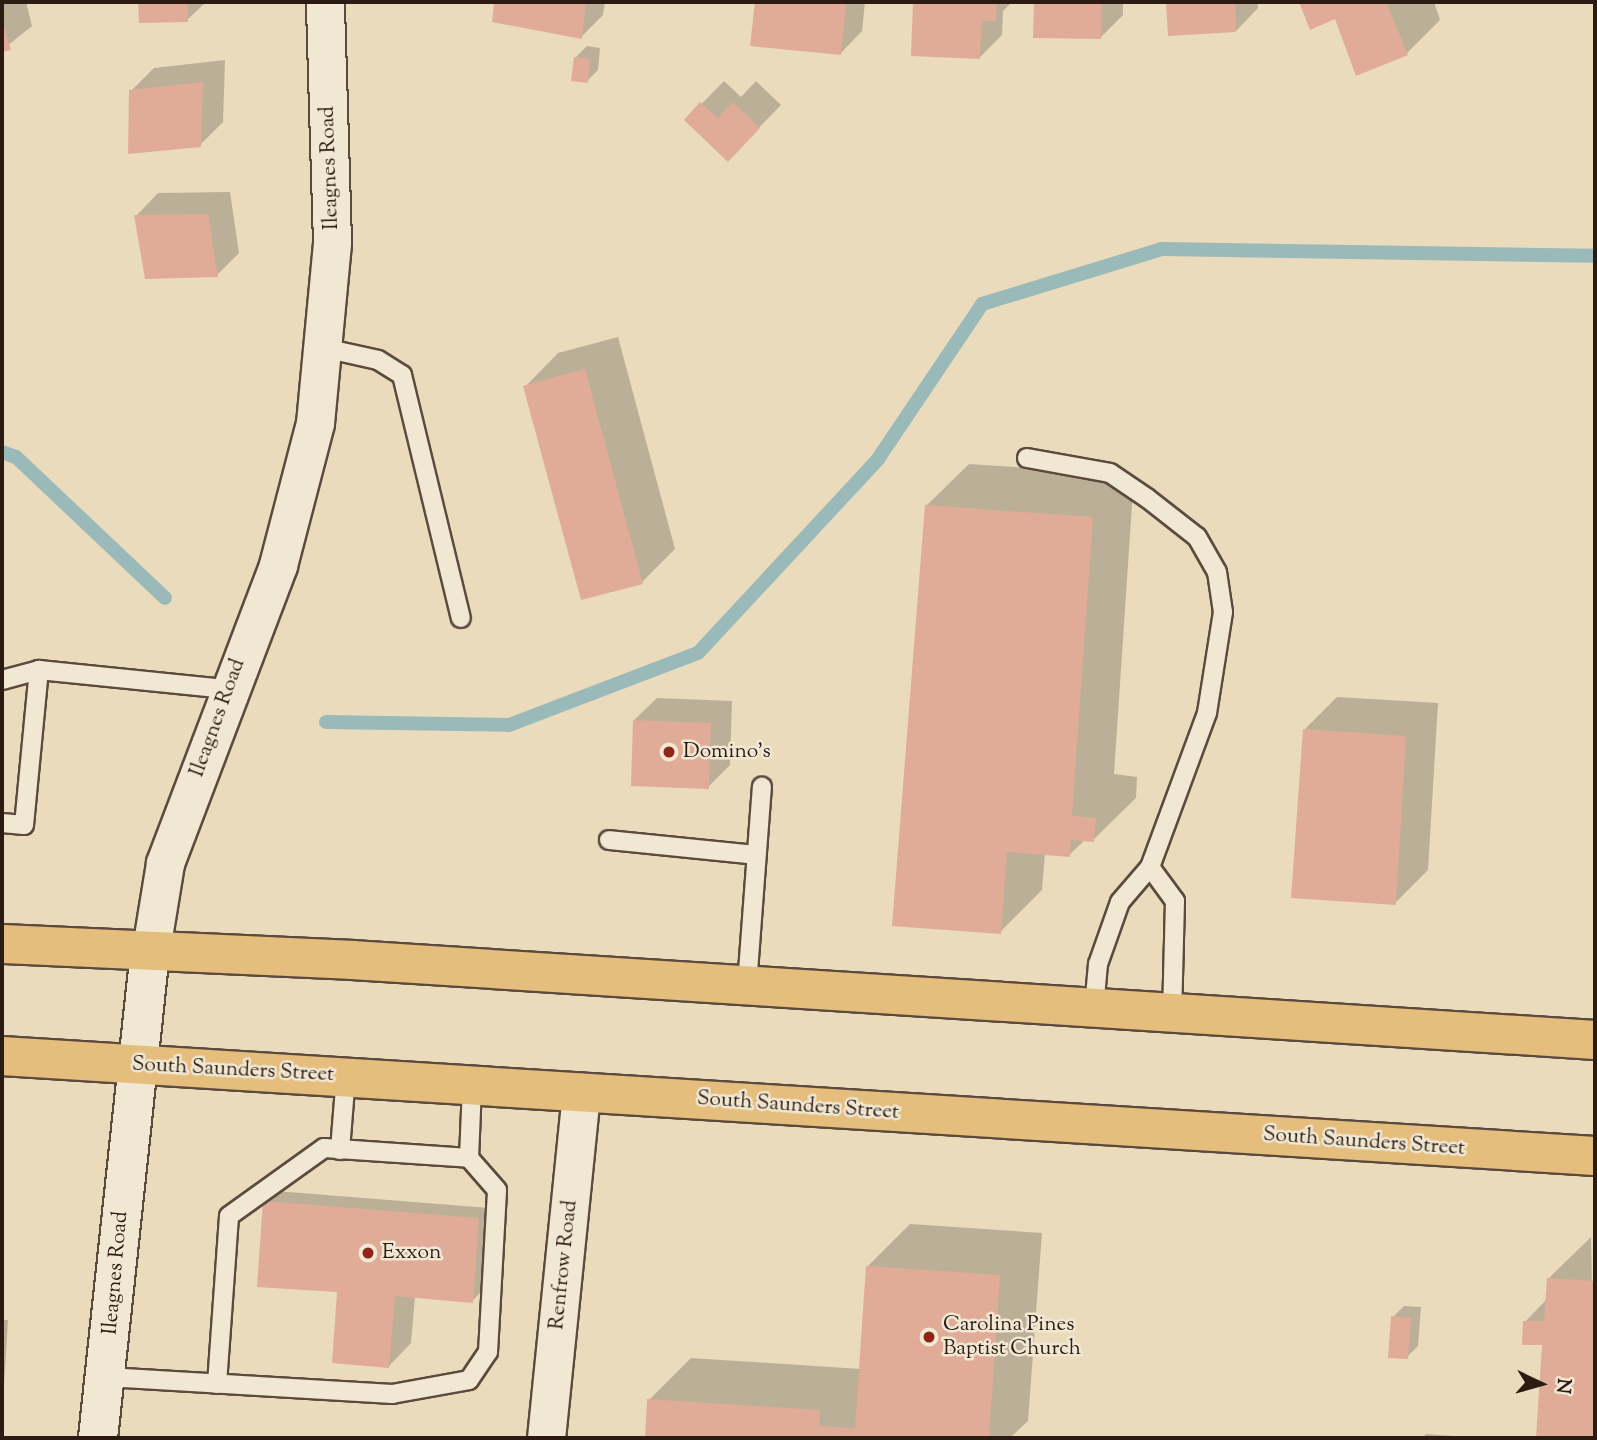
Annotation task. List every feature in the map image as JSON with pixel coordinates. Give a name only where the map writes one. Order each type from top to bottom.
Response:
[{"type":"highway","points":[[2,944],[150,955],[352,960],[1595,1040]]},
{"type":"highway","name":"South Saunders Street","points":[[2,1056],[1595,1156]]},
{"type":"street","name":"Ileagnes Road","points":[[98,1438],[107,1377],[135,1066],[165,863],[227,689],[278,565],[315,423],[332,242],[325,2]]},
{"type":"street","name":"Renfrow Road","points":[[546,1438],[580,1092]]},
{"type":"lane","points":[[324,348],[378,360],[402,375],[461,618]]},
{"type":"lane","points":[[1027,458],[1110,473],[1197,537],[1217,572],[1223,612],[1207,713],[1150,867],[1120,902],[1098,964],[1094,1008]]},
{"type":"lane","points":[[2,680],[39,670],[227,689]]},
{"type":"lane","points":[[2,823],[24,825],[39,670]]},
{"type":"lane","points":[[747,985],[762,787]]},
{"type":"lane","points":[[609,840],[756,855]]},
{"type":"lane","points":[[1150,867],[1175,901],[1172,1012]]},
{"type":"lane","points":[[340,1150],[346,1076]]},
{"type":"lane","points":[[107,1377],[392,1394],[470,1380],[488,1352],[497,1190],[469,1158],[472,1085]]},
{"type":"lane","points":[[217,1384],[229,1216],[324,1149],[469,1158]]},
{"type":"building","points":[[138,2],[187,2],[188,22],[139,23]]},
{"type":"building","points":[[494,2],[586,2],[582,39],[492,22]]},
{"type":"building","points":[[755,2],[846,3],[841,55],[750,46]]},
{"type":"building","points":[[913,2],[997,2],[996,21],[982,21],[980,59],[911,56]]},
{"type":"building","points":[[1034,2],[1102,2],[1101,39],[1033,38]]},
{"type":"building","points":[[1166,2],[1235,2],[1236,32],[1168,36]]},
{"type":"building","points":[[1299,2],[1386,2],[1408,55],[1356,76],[1335,19],[1310,30]]},
{"type":"building","points":[[2,20],[11,50],[2,52]]},
{"type":"building","points":[[574,57],[590,59],[588,83],[571,81]]},
{"type":"building","points":[[203,82],[201,147],[128,154],[129,90]]},
{"type":"building","points":[[700,102],[718,118],[733,102],[760,128],[728,162],[684,120]]},
{"type":"building","points":[[208,214],[218,277],[145,279],[134,215]]},
{"type":"building","points":[[585,369],[643,584],[581,600],[523,386]]},
{"type":"building","points":[[925,505],[1093,517],[1072,816],[1096,818],[1094,842],[1071,840],[1070,857],[1007,852],[1001,934],[892,926]]},
{"type":"building","points":[[633,720],[711,723],[709,789],[631,786]]},
{"type":"building","points":[[1303,729],[1406,736],[1396,905],[1291,898]]},
{"type":"building","name":"Exxon","points":[[263,1201],[479,1218],[473,1303],[395,1296],[389,1368],[332,1363],[337,1292],[257,1287]]},
{"type":"building","name":"Carolina Pines Baptist Church","points":[[866,1266],[1000,1275],[989,1438],[645,1438],[647,1399],[820,1410],[819,1426],[855,1428]]},
{"type":"building","points":[[1547,1278],[1595,1281],[1595,1438],[1536,1438],[1542,1345],[1522,1345],[1523,1321],[1544,1321]]},
{"type":"building","points":[[1391,1316],[1411,1318],[1408,1359],[1388,1358]]},
{"type":"waterway","points":[[326,722],[509,725],[698,653],[878,459],[982,304],[1162,249],[1595,256]]},
{"type":"waterway","points":[[2,452],[16,457],[165,598]]},
{"type":"place","name":"Domino's","points":[[669,752]]},
{"type":"place","name":"Exxon","points":[[368,1253]]},
{"type":"place","name":"Carolina Pines Baptist Church","points":[[929,1337]]}]
